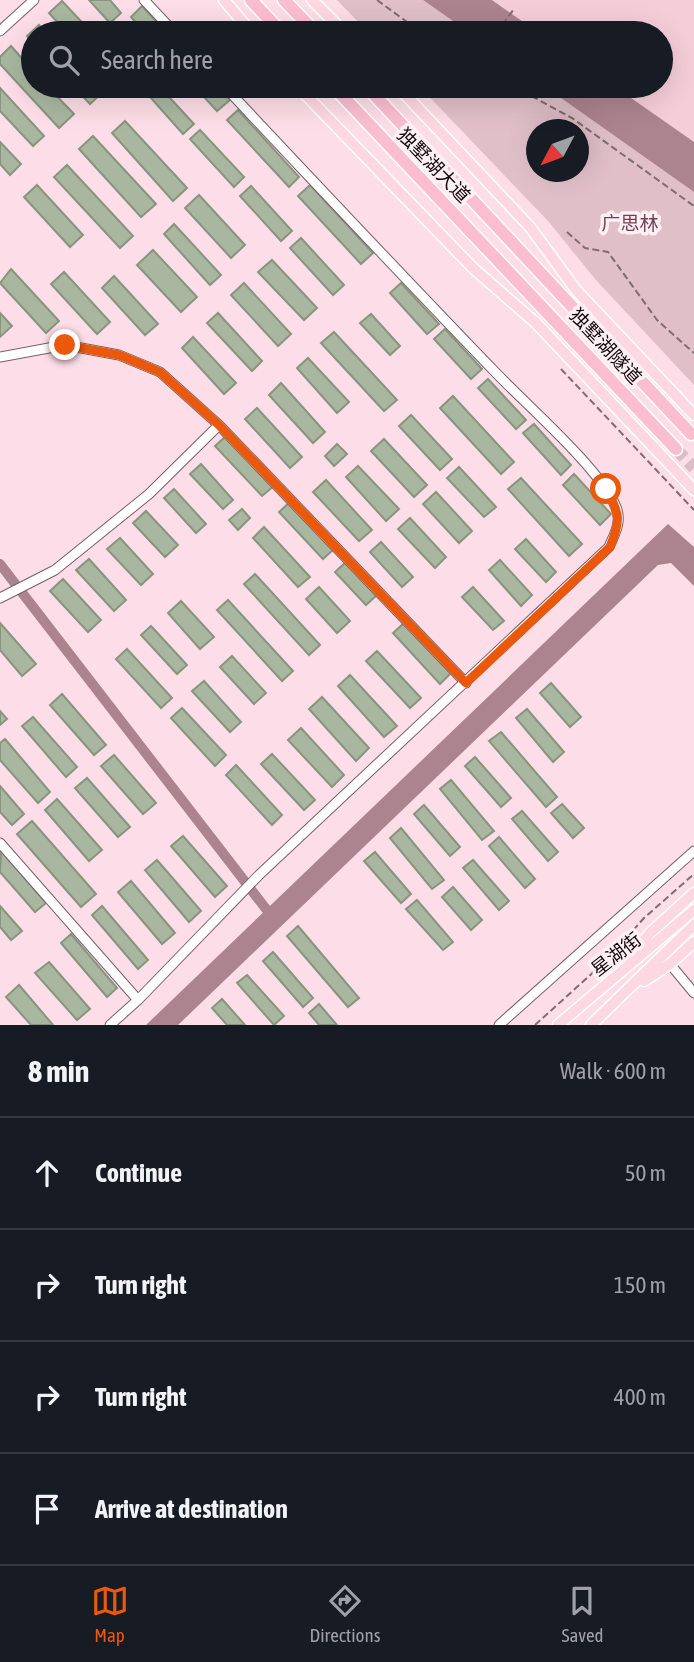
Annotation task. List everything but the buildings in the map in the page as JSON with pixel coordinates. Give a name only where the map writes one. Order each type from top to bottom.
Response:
[{"type":"highway","points":[[251,0],[271,21]]},
{"type":"highway","points":[[284,0],[304,21]]},
{"type":"highway","name":"独墅湖大道","points":[[343,98],[508,270]]},
{"type":"highway","name":"独墅湖大道","points":[[377,98],[525,254]]},
{"type":"highway","name":"独墅湖隧道","points":[[525,254],[691,435]]},
{"type":"highway","name":"独墅湖隧道","points":[[508,270],[676,449]]},
{"type":"main road","points":[[224,0],[242,21]]},
{"type":"main road","points":[[312,0],[333,21]]},
{"type":"main road","points":[[309,98],[473,268],[536,323],[694,490]]},
{"type":"main road","points":[[408,98],[530,227],[576,290],[694,415]]},
{"type":"main road","points":[[620,971],[649,934],[694,893]]},
{"type":"main road","name":"星湖街","points":[[558,1025],[694,910]]},
{"type":"main road","name":"星湖街","points":[[591,1025],[694,925]]},
{"type":"main road","points":[[632,988],[670,964],[694,942]]},
{"type":"street","points":[[0,30],[34,0]]},
{"type":"street","points":[[144,0],[164,21]]},
{"type":"street","points":[[110,1025],[138,1000],[259,875],[610,547],[619,523],[616,508],[606,489],[571,450],[386,260],[235,98]]},
{"type":"street","points":[[0,358],[65,345],[119,355],[160,372],[219,425],[466,683]]},
{"type":"street","points":[[0,598],[55,570],[149,494],[219,425]]},
{"type":"street","points":[[0,843],[138,1000]]},
{"type":"street","points":[[499,1025],[694,851]]},
{"type":"street","points":[[670,964],[694,993]]},
{"type":"path","points":[[377,0],[406,21]]},
{"type":"path","points":[[504,21],[514,9]]},
{"type":"path","points":[[535,98],[572,118],[694,206]]},
{"type":"path","points":[[567,232],[585,248],[608,252],[657,320],[694,353]]},
{"type":"path","points":[[561,369],[694,510]]},
{"type":"path","points":[[535,1025],[608,959],[644,918],[694,874]]},
{"type":"shaded area","points":[[423,0],[492,0],[522,21],[453,21]]},
{"type":"shaded area","points":[[492,0],[694,0],[694,142],[631,98],[673,98],[673,21],[522,21]]},
{"type":"shaded area","points":[[561,98],[631,98],[694,142],[694,192]]},
{"type":"shaded area","points":[[668,524],[694,547],[694,586],[671,563],[658,565],[178,1025],[146,1025]]},
{"type":"green space","points":[[337,0],[423,0],[453,21],[357,21]]},
{"type":"green space","name":"广思林","points":[[430,98],[561,98],[694,192],[694,385],[596,280],[548,221]]},
{"type":"waterway","points":[[0,564],[266,909]]},
{"type":"tunnel","points":[[676,449],[694,468]]},
{"type":"route","points":[[65,345],[119,355],[160,372],[219,425],[466,683],[610,547],[619,523],[616,508],[606,489]]}]
